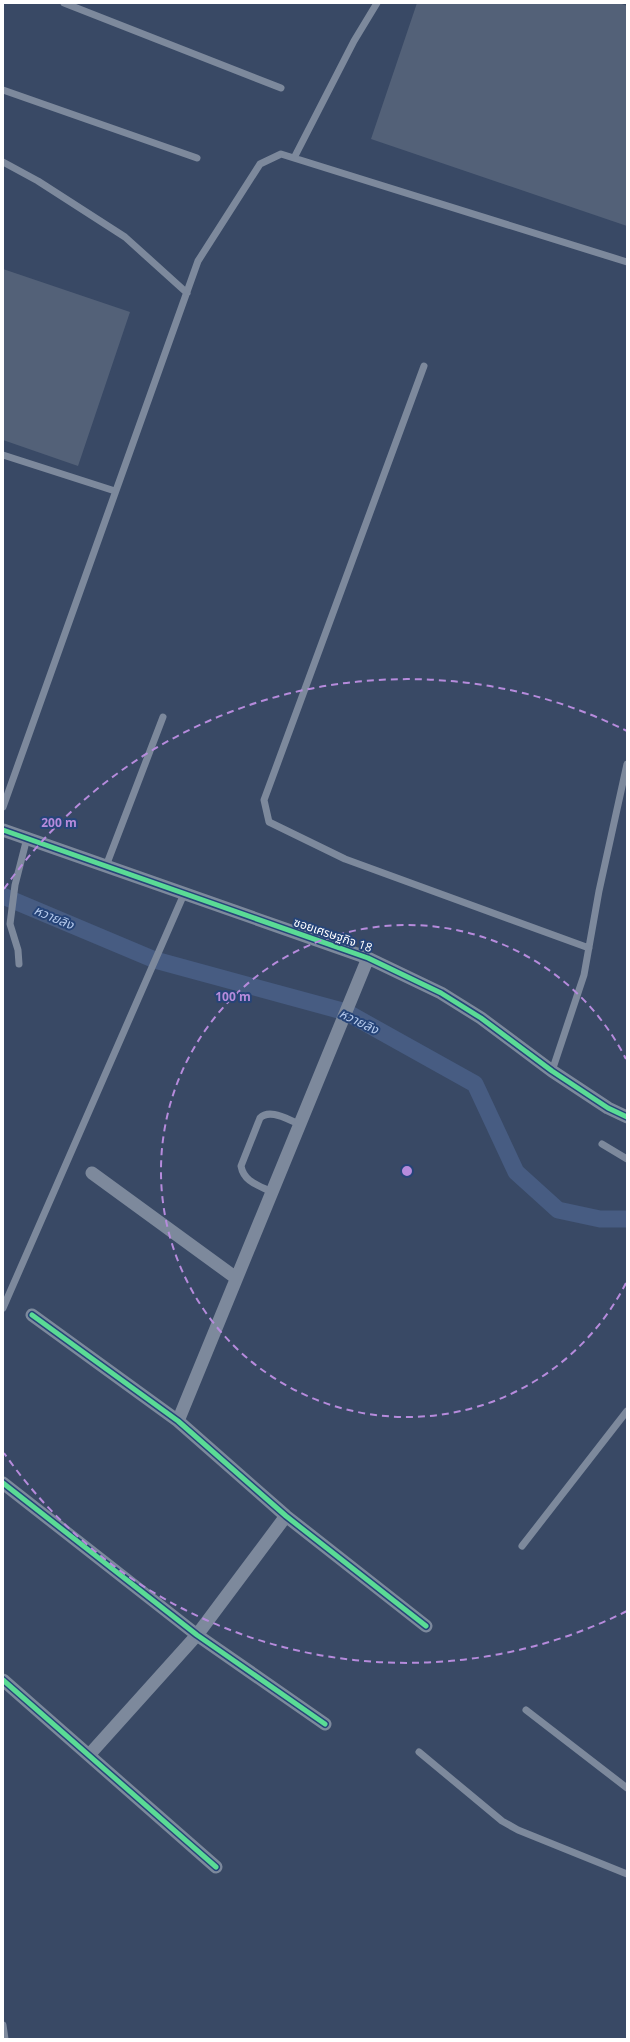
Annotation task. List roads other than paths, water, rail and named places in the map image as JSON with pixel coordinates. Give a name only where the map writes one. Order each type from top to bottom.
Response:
[{"type":"street","name":"ซอยเศรษฐกิจ 18","points":[[3,830],[368,958],[448,997],[482,1018],[552,1071],[608,1108],[627,1118]]},
{"type":"street","points":[[178,1421],[368,958]]},
{"type":"street","points":[[92,1173],[236,1278]]},
{"type":"street","points":[[32,1315],[178,1421],[286,1516],[426,1626]]},
{"type":"street","points":[[3,1483],[197,1635],[325,1724]]},
{"type":"street","points":[[89,1755],[197,1635],[286,1516]]},
{"type":"street","points":[[3,1680],[216,1866]]},
{"type":"lane","points":[[64,3],[281,88]]},
{"type":"lane","points":[[294,158],[354,41],[377,3]]},
{"type":"lane","points":[[3,90],[197,158]]},
{"type":"lane","points":[[3,807],[198,261],[260,164],[281,154],[627,262]]},
{"type":"lane","points":[[3,162],[38,181],[125,237],[187,293]]},
{"type":"lane","points":[[424,366],[264,800],[269,822],[345,859],[588,948]]},
{"type":"lane","points":[[3,455],[115,492]]},
{"type":"lane","points":[[106,866],[163,716]]},
{"type":"lane","points":[[552,1071],[584,975],[588,948],[627,764]]},
{"type":"lane","points":[[19,964],[18,950],[10,924],[15,885],[27,838]]},
{"type":"lane","points":[[3,1308],[184,894]]},
{"type":"lane","points":[[272,1192],[247,1180],[243,1174],[241,1166],[260,1118],[264,1114],[270,1113],[300,1124]]},
{"type":"lane","points":[[602,1144],[627,1159]]},
{"type":"lane","points":[[522,1546],[627,1411]]},
{"type":"lane","points":[[526,1710],[627,1788]]},
{"type":"lane","points":[[419,1752],[502,1822],[518,1830],[627,1874]]},
{"type":"lane","points":[[3,2025],[6,2039]]},
{"type":"waterway","name":"หวายลิง","points":[[3,896],[155,960],[346,1012],[475,1084],[516,1172],[558,1210],[600,1219],[627,1219]]}]
